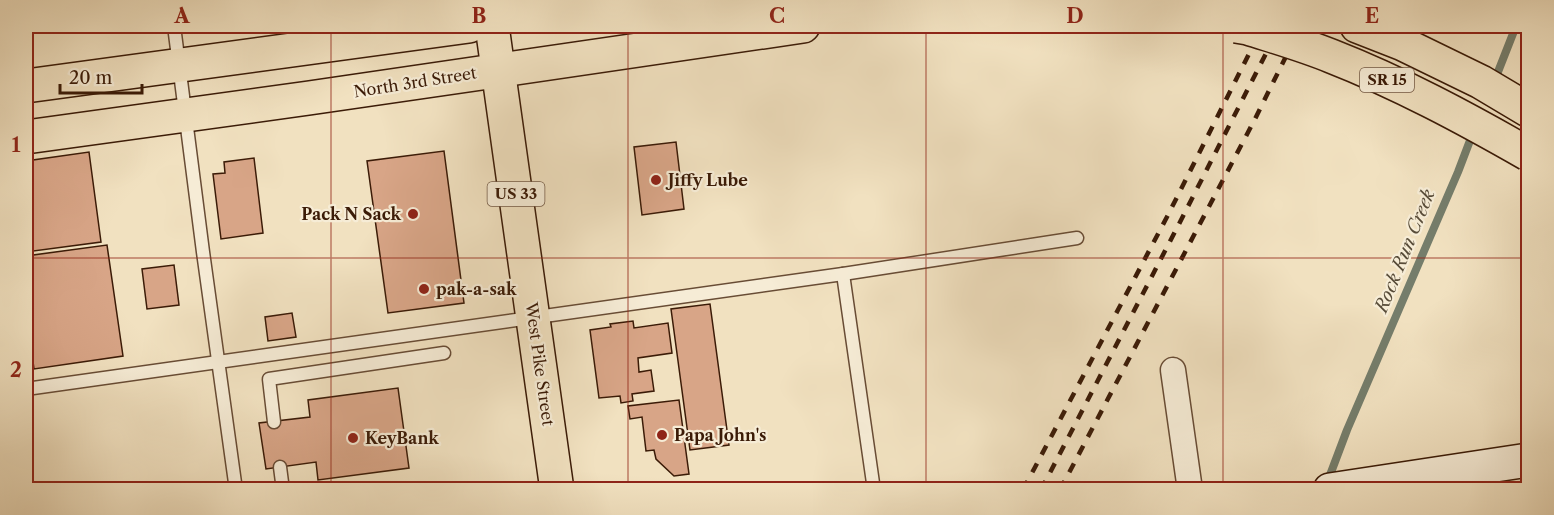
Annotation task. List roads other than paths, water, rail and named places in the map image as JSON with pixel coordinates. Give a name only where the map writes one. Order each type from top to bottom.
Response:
[{"type":"main road","points":[[26,86],[469,26]]},
{"type":"main road","name":"West Pike Street","points":[[492,26],[557,489]]},
{"type":"main road","name":"North 3rd Street","points":[[26,137],[803,26]]},
{"type":"main road","name":"SR 15","points":[[1236,26],[1330,55],[1466,118],[1528,154]]},
{"type":"main road","name":"SR 15","points":[[1357,26],[1403,44],[1481,82],[1528,110]]},
{"type":"main road","points":[[1330,489],[1528,460]]},
{"type":"street","points":[[1173,370],[1190,489]]},
{"type":"lane","points":[[174,26],[236,489]]},
{"type":"lane","points":[[26,389],[843,274],[1077,238]]},
{"type":"lane","points":[[843,274],[874,489]]},
{"type":"lane","points":[[274,422],[269,379],[444,353]]},
{"type":"lane","points":[[280,467],[283,489]]},
{"type":"waterway","name":"Rock Run Creek","points":[[1494,82],[1516,26]]},
{"type":"waterway","name":"Rock Run Creek","points":[[1327,483],[1347,430],[1474,130]]},
{"type":"railway","points":[[1023,490],[1168,215],[1263,26]]},
{"type":"railway","points":[[1041,490],[1280,26]]},
{"type":"railway","points":[[1060,490],[1255,119],[1301,26]]},
{"type":"place","name":"Jiffy Lube","points":[[656,180]]},
{"type":"place","name":"Pack N Sack","points":[[413,214]]},
{"type":"place","name":"pak-a-sak","points":[[424,289]]},
{"type":"place","name":"Papa John's","points":[[662,435]]},
{"type":"place","name":"KeyBank","points":[[353,438]]}]
